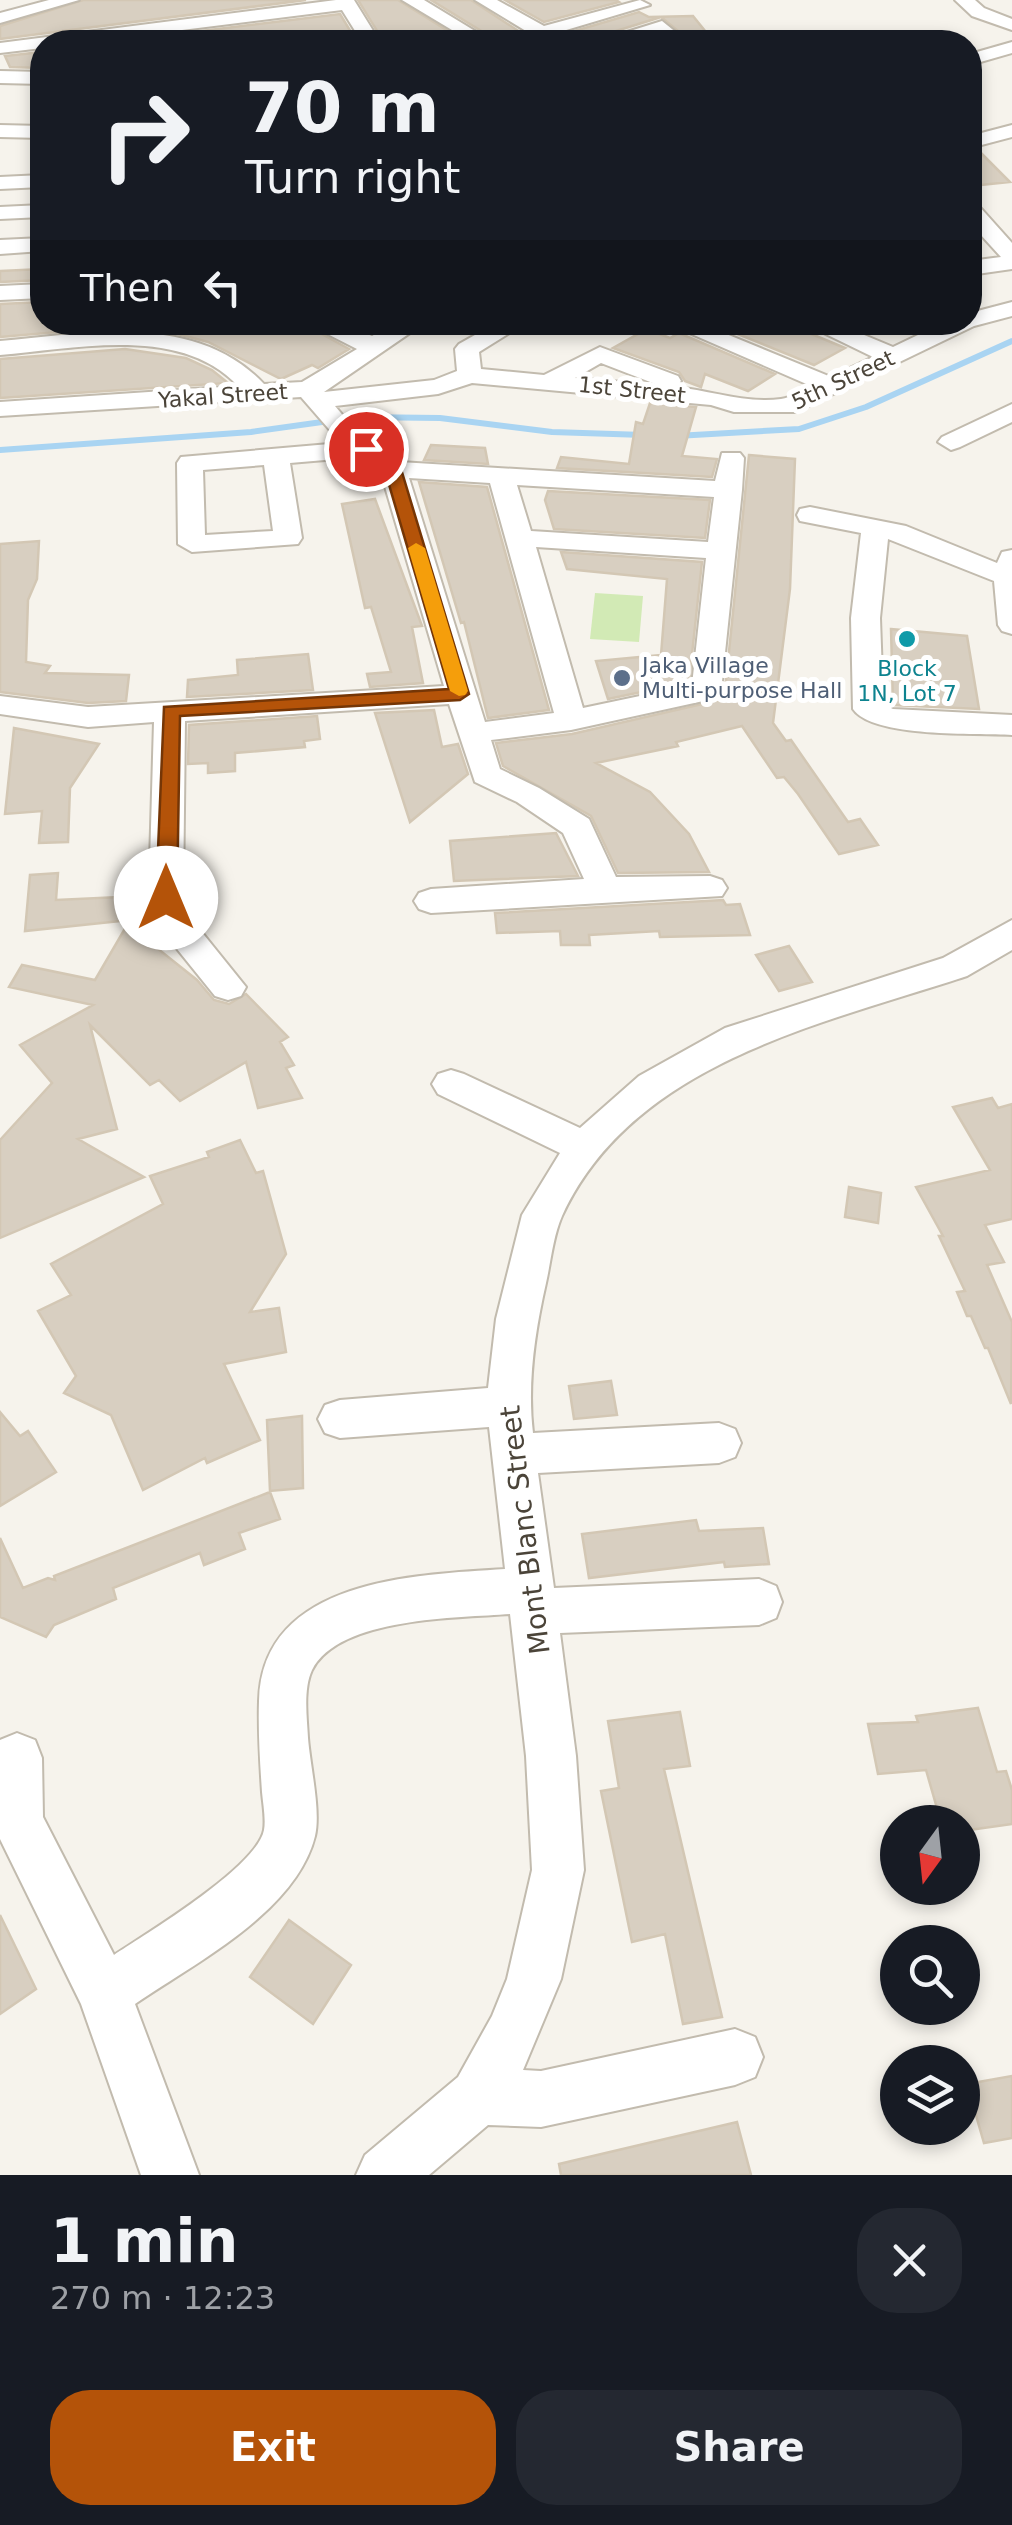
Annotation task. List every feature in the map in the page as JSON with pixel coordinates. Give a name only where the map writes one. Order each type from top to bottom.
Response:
[{"type":"street","points":[[187,4],[225,0]]},
{"type":"street","points":[[411,0],[463,30]]},
{"type":"street","points":[[484,0],[537,30]]},
{"type":"street","points":[[553,30],[642,5],[631,0]]},
{"type":"street","points":[[964,0],[978,12],[1012,24]]},
{"type":"street","points":[[135,30],[346,2],[361,30]]},
{"type":"street","points":[[566,6],[590,20]]},
{"type":"street","points":[[0,18],[72,9]]},
{"type":"street","points":[[0,26],[72,9]]},
{"type":"street","points":[[287,30],[358,21]]},
{"type":"street","points":[[0,48],[30,44]]},
{"type":"street","points":[[982,57],[1012,47]]},
{"type":"street","points":[[982,63],[998,68]]},
{"type":"street","points":[[0,78],[30,78]]},
{"type":"street","points":[[2,134],[30,133]]},
{"type":"street","points":[[1002,135],[1012,159]]},
{"type":"street","points":[[0,183],[30,182]]},
{"type":"street","points":[[0,213],[30,212]]},
{"type":"street","points":[[982,227],[1012,259]]},
{"type":"street","points":[[0,247],[30,246]]},
{"type":"street","points":[[982,265],[1012,259]]},
{"type":"street","points":[[0,293],[30,292]]},
{"type":"street","name":"5th Street","points":[[982,317],[1012,309]]},
{"type":"street","points":[[344,335],[370,347]]},
{"type":"street","name":"Yakal Street","points":[[0,410],[260,395],[334,418],[370,347],[391,335]]},
{"type":"street","points":[[276,458],[288,538],[192,544],[190,463],[276,458],[334,418],[469,375],[466,349],[492,335]]},
{"type":"street","points":[[707,335],[833,386]]},
{"type":"street","points":[[843,335],[894,356]]},
{"type":"street","name":"5th Street","points":[[773,409],[787,407],[938,335]]},
{"type":"street","points":[[0,348],[164,342],[221,360],[250,379],[260,395]]},
{"type":"street","name":"1st Street","points":[[469,375],[715,398],[734,405],[773,409]]},
{"type":"street","points":[[951,442],[1012,412]]},
{"type":"street","points":[[334,418],[393,469],[486,775],[528,795],[577,827],[605,890]]},
{"type":"street","points":[[472,733],[571,720],[706,691],[731,458]]},
{"type":"street","points":[[393,469],[729,490]]},
{"type":"street","points":[[502,478],[571,720]]},
{"type":"street","points":[[810,515],[876,527],[1010,567],[1012,625]]},
{"type":"street","points":[[876,527],[865,578],[862,622],[868,710],[888,718],[1012,726]]},
{"type":"street","points":[[519,538],[722,551]]},
{"type":"street","points":[[0,705],[88,717],[460,694]]},
{"type":"street","points":[[170,711],[166,898],[177,925],[228,988]]},
{"type":"street","points":[[431,901],[710,888]]},
{"type":"street","name":"Mont Blanc Street","points":[[385,2175],[478,2097],[514,2033],[534,1979],[558,1870],[551,1756],[508,1406],[517,1319],[542,1215],[584,1147],[652,1086],[725,1044],[791,1018],[955,967],[989,950],[1012,932]]},
{"type":"street","points":[[451,1084],[584,1147]]},
{"type":"street","points":[[340,1419],[508,1406]]},
{"type":"street","points":[[513,1454],[719,1442]]},
{"type":"street","points":[[104,1993],[256,1888],[283,1854],[290,1834],[284,1678],[298,1644],[336,1620],[383,1604],[759,1602]]},
{"type":"street","points":[[17,1758],[18,1820],[104,1993],[170,2175]]},
{"type":"street","points":[[478,2097],[541,2099],[735,2057]]},
{"type":"green space","points":[[595,593],[643,596],[639,642],[590,639]]},
{"type":"building","points":[[83,0],[306,0],[71,30],[30,30],[30,35],[0,39],[0,26]]},
{"type":"building","points":[[358,0],[398,0],[447,30],[376,30]]},
{"type":"building","points":[[431,0],[471,0],[517,30],[480,30]]},
{"type":"building","points":[[505,0],[616,0],[619,2],[544,22]]},
{"type":"building","points":[[639,12],[649,17],[693,16],[704,30],[677,30],[661,17],[619,30],[578,30]]},
{"type":"building","points":[[340,14],[350,30],[210,30]]},
{"type":"building","points":[[30,53],[30,68],[10,67],[5,56]]},
{"type":"building","points":[[982,154],[1010,182],[982,185]]},
{"type":"building","points":[[30,270],[30,281],[0,282],[0,271]]},
{"type":"building","points":[[30,303],[30,334],[0,337],[0,304]]},
{"type":"building","points":[[182,335],[324,335],[349,349],[318,368],[312,365],[281,379],[208,342]]},
{"type":"building","points":[[636,335],[684,335],[775,374],[748,391],[705,374],[701,387],[685,381],[679,372],[613,348]]},
{"type":"building","points":[[740,335],[814,335],[845,348],[814,365]]},
{"type":"building","points":[[125,349],[186,358],[228,383],[0,398],[0,359]]},
{"type":"building","points":[[650,403],[696,407],[682,456],[717,459],[712,477],[557,468],[561,457],[629,464],[636,422],[643,424]]},
{"type":"building","points":[[431,445],[485,448],[488,464],[424,460]]},
{"type":"building","points":[[749,455],[795,459],[790,589],[773,723],[786,741],[791,740],[848,822],[860,819],[878,845],[839,854],[798,794],[784,777],[777,778],[742,726],[676,742],[678,746],[596,763],[650,792],[689,834],[709,872],[618,873],[591,816],[503,766],[496,743],[572,734],[720,700],[725,691]]},
{"type":"building","points":[[419,482],[487,487],[549,710],[488,718],[464,622],[461,623]]},
{"type":"building","points":[[548,491],[710,500],[705,538],[554,529],[545,500]]},
{"type":"building","points":[[375,499],[422,626],[412,627],[423,683],[370,687],[367,674],[391,672],[371,607],[365,608],[342,504]]},
{"type":"building","points":[[39,541],[37,579],[28,600],[26,662],[50,666],[45,673],[129,675],[126,701],[88,703],[0,692],[0,544]]},
{"type":"building","points":[[561,552],[702,562],[689,682],[608,699],[596,661],[661,655],[667,579],[567,569]]},
{"type":"building","points":[[891,629],[967,636],[979,709],[893,705]]},
{"type":"building","points":[[308,654],[313,690],[187,697],[188,680],[238,675],[237,660]]},
{"type":"building","points":[[434,710],[442,747],[458,744],[468,774],[410,822],[375,713]]},
{"type":"building","points":[[317,716],[320,739],[304,741],[305,747],[235,753],[235,771],[208,773],[208,763],[188,764],[189,725]]},
{"type":"building","points":[[14,728],[99,744],[70,788],[68,842],[39,843],[42,811],[5,814]]},
{"type":"building","points":[[556,833],[578,876],[454,881],[450,841]]},
{"type":"building","points":[[58,873],[56,900],[120,897],[120,893],[145,891],[153,917],[148,918],[148,941],[197,980],[214,1000],[229,1004],[246,994],[288,1037],[280,1042],[294,1065],[286,1068],[302,1098],[258,1108],[246,1062],[180,1101],[159,1080],[150,1085],[90,1025],[117,1129],[78,1139],[144,1177],[0,1238],[0,1140],[52,1083],[20,1045],[93,1005],[9,987],[22,965],[95,980],[130,920],[25,931],[30,875]]},
{"type":"building","points":[[723,900],[726,905],[740,904],[750,935],[660,937],[659,931],[589,935],[590,945],[561,945],[560,931],[497,933],[495,913]]},
{"type":"building","points":[[789,946],[812,982],[779,991],[756,955]]},
{"type":"building","points":[[992,1098],[998,1108],[1012,1104],[1012,1219],[985,1225],[1004,1262],[987,1265],[1012,1322],[1011,1404],[988,1348],[957,1292],[965,1291],[939,1236],[943,1236],[916,1187],[990,1170],[953,1107]]},
{"type":"building","points":[[240,1140],[256,1173],[263,1171],[286,1254],[250,1312],[279,1308],[286,1352],[224,1364],[260,1440],[207,1463],[205,1458],[143,1490],[111,1415],[64,1393],[76,1376],[38,1311],[71,1295],[51,1264],[163,1204],[150,1176],[209,1157],[207,1152]]},
{"type":"building","points":[[849,1187],[881,1193],[878,1223],[845,1217]]},
{"type":"building","points":[[611,1381],[617,1415],[574,1419],[569,1386]]},
{"type":"building","points":[[0,1412],[20,1436],[28,1431],[56,1472],[0,1506]]},
{"type":"building","points":[[302,1416],[303,1488],[270,1491],[267,1420]]},
{"type":"building","points":[[270,1492],[280,1519],[239,1533],[245,1549],[204,1565],[200,1553],[113,1588],[116,1599],[54,1625],[46,1637],[0,1617],[0,1538],[23,1588],[48,1578],[55,1580],[54,1576]]},
{"type":"building","points":[[696,1520],[699,1531],[763,1528],[769,1564],[725,1567],[724,1562],[589,1578],[582,1534]]},
{"type":"building","points":[[978,1708],[997,1772],[1006,1771],[1012,1790],[1012,1824],[980,1828],[980,1805],[936,1805],[926,1770],[878,1774],[868,1724],[918,1722],[916,1716]]},
{"type":"building","points":[[680,1712],[690,1766],[664,1769],[722,2017],[683,2024],[665,1934],[632,1942],[601,1791],[619,1788],[608,1721]]},
{"type":"building","points":[[0,1915],[36,1989],[0,2014]]},
{"type":"building","points":[[289,1920],[351,1965],[313,2024],[250,1977]]},
{"type":"building","points":[[1012,2076],[1012,2138],[984,2143],[980,2129],[980,2082]]},
{"type":"building","points":[[737,2122],[751,2175],[561,2175],[559,2164]]},
{"type":"waterway","points":[[676,436],[799,429],[866,407],[1012,341]]},
{"type":"waterway","points":[[0,450],[251,432],[358,417],[440,418],[552,432],[644,435]]},
{"type":"slow traffic","points":[[416,548],[459,691]]},
{"type":"place","name":"Block 1N, Lot 7","points":[[907,639]]},
{"type":"place","name":"Jaka Village Multi-purpose Hall","points":[[622,678]]},
{"type":"route","points":[[166,898],[170,711],[460,694],[393,469],[366,449]]}]
